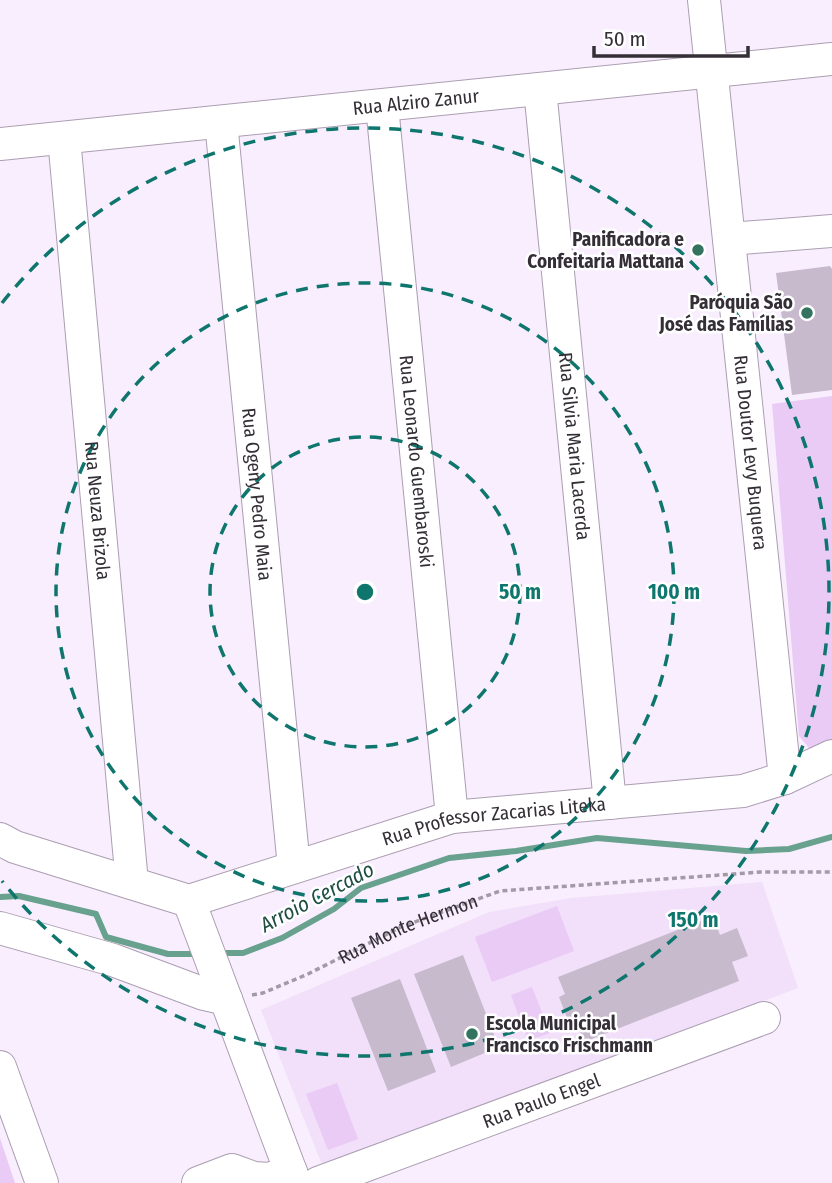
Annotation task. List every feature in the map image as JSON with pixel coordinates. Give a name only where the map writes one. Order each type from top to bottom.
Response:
[{"type":"street","name":"Rua Doutor Levy Buquera","points":[[704,0],[785,778]]},
{"type":"street","name":"Rua Alziro Zanur","points":[[0,144],[832,59]]},
{"type":"street","name":"Rua Silvia Maria Lacerda","points":[[540,89],[610,803]]},
{"type":"street","name":"Rua Leonardo Guembaroski","points":[[382,106],[452,817]]},
{"type":"street","name":"Rua Ogeny Pedro Maia","points":[[221,122],[294,867]]},
{"type":"street","name":"Rua Neuza Brizola","points":[[64,138],[132,883]]},
{"type":"street","points":[[729,239],[832,230]]},
{"type":"street","name":"Rua Professor Zacarias Liteka","points":[[189,901],[452,817],[743,791],[785,778],[832,756]]},
{"type":"street","points":[[0,839],[15,847],[189,901],[301,1179]]},
{"type":"street","points":[[0,928],[113,960],[204,994],[223,989]]},
{"type":"street","name":"Rua Paulo Engel","points":[[198,1183],[232,1170],[254,1178],[301,1179],[764,1018]]},
{"type":"street","points":[[0,1067],[42,1183]]},
{"type":"path","name":"Rua Monte Hermon","points":[[223,989],[263,993],[308,974],[401,927],[500,891],[761,872],[832,872]]},
{"type":"shaded area","points":[[832,396],[832,745],[825,749],[809,748],[799,736],[772,404]]},
{"type":"shaded area","name":"Escola Municipal Francisco Frischmann","points":[[762,882],[798,988],[322,1165],[261,1010],[489,912],[571,898]]},
{"type":"shaded area","points":[[557,906],[574,951],[492,982],[475,937]]},
{"type":"shaded area","points":[[532,987],[550,1033],[528,1041],[511,995]]},
{"type":"shaded area","points":[[337,1083],[358,1139],[328,1150],[306,1094]]},
{"type":"shaded area","points":[[0,1138],[15,1183],[0,1183]]},
{"type":"building","name":"Paróquia São José das Famílias","points":[[830,266],[832,390],[792,395],[776,273]]},
{"type":"building","points":[[713,916],[720,935],[737,928],[748,956],[732,962],[739,981],[584,1042],[578,1026],[571,1028],[559,997],[565,994],[558,977]]},
{"type":"building","points":[[463,955],[499,1047],[451,1067],[414,974]]},
{"type":"building","points":[[400,979],[436,1072],[388,1091],[351,998]]},
{"type":"waterway","name":"Arroio Cercado","points":[[220,953],[243,953],[282,938],[334,909],[361,888],[449,858],[597,838],[746,851],[789,849],[832,837]]},
{"type":"waterway","name":"Arroio Cercado","points":[[0,897],[19,896],[96,914],[106,937],[168,954],[198,954]]},
{"type":"place","name":"Panificadora e Confeitaria Mattana","points":[[698,250]]},
{"type":"place","name":"Paróquia São José das Famílias","points":[[807,313]]},
{"type":"place","name":"Escola Municipal Francisco Frischmann","points":[[472,1034]]}]
